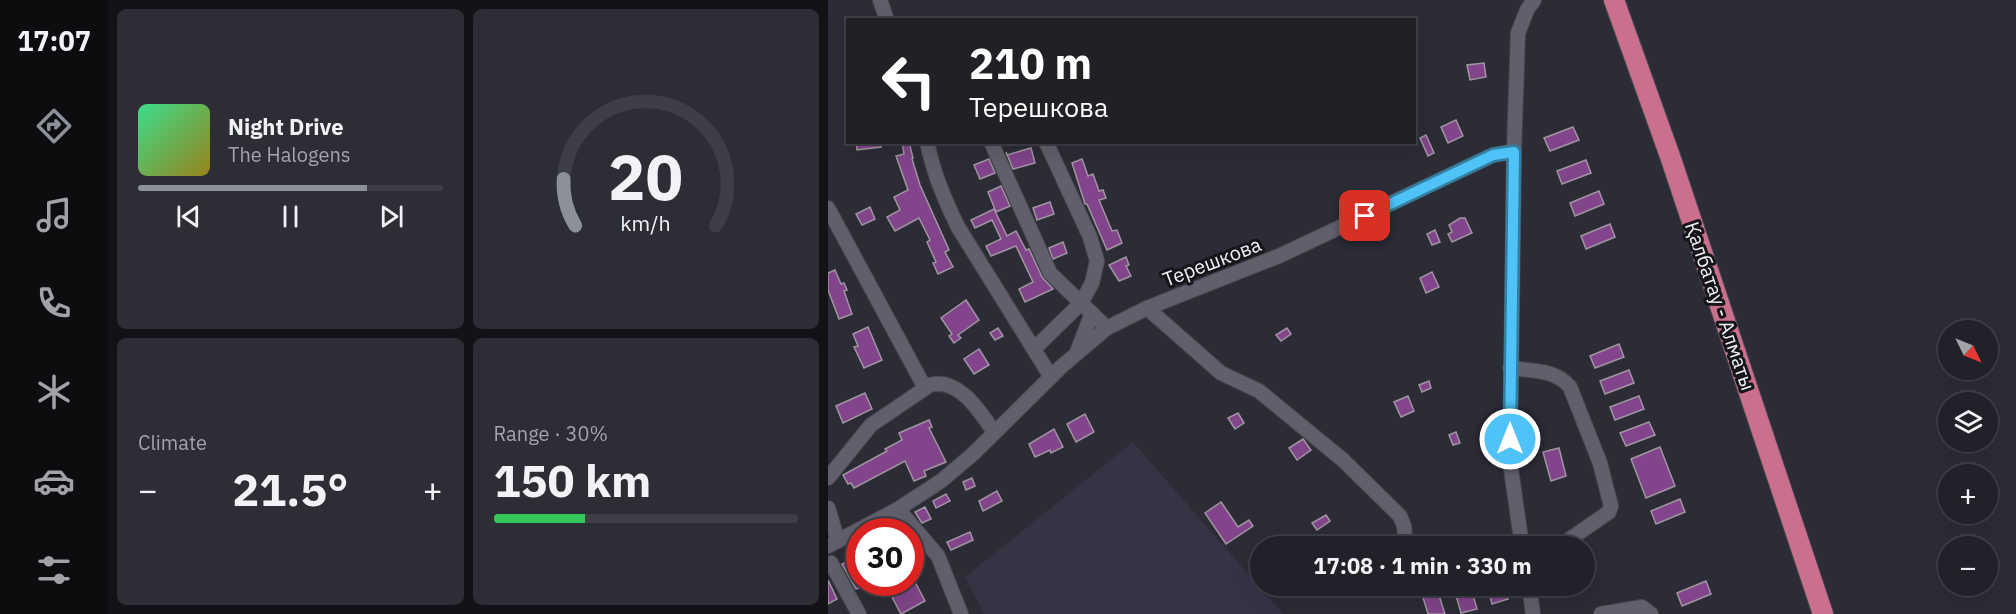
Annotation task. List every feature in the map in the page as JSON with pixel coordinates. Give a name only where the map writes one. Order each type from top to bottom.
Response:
[{"type":"highway","name":"Қалбатау - Алматы","points":[[1614,0],[1675,170],[1823,614]]},
{"type":"street","points":[[880,0],[886,18]]},
{"type":"street","points":[[1521,536],[1510,462],[1514,152],[1518,33],[1527,10],[1534,0]]},
{"type":"street","points":[[927,144],[945,197],[958,227],[1051,377]]},
{"type":"street","points":[[992,144],[1050,273],[1107,328]]},
{"type":"street","points":[[1034,349],[1081,303],[1092,283],[1097,261],[1090,237],[1047,144]]},
{"type":"street","name":"Терешкова","points":[[833,544],[898,509],[941,481],[974,454],[1051,377],[1107,328],[1147,308],[1279,256],[1493,155],[1514,152]]},
{"type":"street","points":[[828,208],[925,388]]},
{"type":"street","points":[[1147,308],[1221,373],[1259,391],[1343,460],[1400,516],[1405,536]]},
{"type":"street","points":[[1077,354],[1092,313]]},
{"type":"street","points":[[1510,368],[1553,373],[1566,382],[1600,463],[1611,506],[1609,512],[1574,536]]},
{"type":"street","points":[[828,478],[871,425],[925,388],[938,383],[948,385],[960,392],[978,408],[994,432]]},
{"type":"street","points":[[828,508],[833,544]]},
{"type":"street","points":[[898,509],[938,556],[960,614]]},
{"type":"street","points":[[828,564],[831,563],[859,614]]},
{"type":"street","points":[[1530,596],[1533,614]]},
{"type":"street","points":[[1601,614],[1642,607],[1652,614]]},
{"type":"shaded area","points":[[1133,442],[1250,576],[1250,596],[1267,596],[1283,614],[984,614],[965,577]]},
{"type":"building","points":[[1484,63],[1486,77],[1470,80],[1467,65]]},
{"type":"building","points":[[1456,120],[1463,136],[1448,143],[1441,127]]},
{"type":"building","points":[[1573,127],[1579,140],[1550,151],[1544,138]]},
{"type":"building","points":[[1426,135],[1434,153],[1428,156],[1420,138]]},
{"type":"building","points":[[856,144],[880,144],[881,147],[857,150]]},
{"type":"building","points":[[902,144],[910,144],[920,185],[949,250],[945,252],[953,267],[938,274],[933,263],[936,262],[927,242],[930,240],[919,218],[895,231],[887,217],[900,210],[894,197],[908,190],[896,156],[904,154]]},
{"type":"building","points":[[1031,148],[1035,163],[1013,169],[1007,155]]},
{"type":"building","points":[[989,159],[995,173],[980,179],[974,165]]},
{"type":"building","points":[[1082,159],[1088,176],[1093,174],[1099,191],[1103,190],[1106,198],[1099,200],[1112,231],[1117,230],[1122,243],[1107,250],[1087,204],[1085,204],[1072,163]]},
{"type":"building","points":[[1586,160],[1591,173],[1562,184],[1557,171]]},
{"type":"building","points":[[1001,186],[1010,206],[996,212],[988,192]]},
{"type":"building","points":[[1599,191],[1604,204],[1575,216],[1570,203]]},
{"type":"building","points":[[1050,202],[1054,214],[1037,220],[1033,208]]},
{"type":"building","points":[[870,207],[875,219],[862,225],[856,214]]},
{"type":"building","points":[[994,209],[1007,236],[1016,231],[1026,250],[1029,249],[1042,277],[1053,289],[1025,302],[1019,289],[1033,282],[1016,246],[991,256],[986,246],[1001,239],[992,220],[975,228],[971,220]]},
{"type":"building","points":[[1460,218],[1465,218],[1472,233],[1452,242],[1448,234],[1452,232],[1449,225]]},
{"type":"building","points":[[1610,224],[1615,237],[1586,249],[1581,236]]},
{"type":"building","points":[[1435,230],[1440,242],[1432,245],[1427,234]]},
{"type":"building","points":[[1063,242],[1067,253],[1053,259],[1049,248]]},
{"type":"building","points":[[1126,257],[1129,265],[1126,266],[1131,276],[1119,281],[1109,265]]},
{"type":"building","points":[[835,270],[841,284],[844,283],[847,290],[844,291],[852,314],[839,319],[828,290],[828,273]]},
{"type":"building","points":[[1432,272],[1439,287],[1426,293],[1420,278]]},
{"type":"building","points":[[966,300],[979,320],[958,335],[961,338],[954,343],[949,336],[952,334],[941,318]]},
{"type":"building","points":[[868,327],[882,360],[864,368],[854,347],[858,346],[853,334]]},
{"type":"building","points":[[998,328],[1003,336],[995,340],[990,333]]},
{"type":"building","points":[[1287,328],[1291,334],[1281,341],[1276,335]]},
{"type":"building","points":[[1619,344],[1624,357],[1595,368],[1590,356]]},
{"type":"building","points":[[979,349],[989,365],[974,374],[964,359]]},
{"type":"building","points":[[1629,370],[1634,383],[1605,394],[1600,381]]},
{"type":"building","points":[[1429,381],[1431,388],[1422,392],[1419,385]]},
{"type":"building","points":[[865,393],[872,409],[843,423],[836,406]]},
{"type":"building","points":[[1408,396],[1414,411],[1401,417],[1394,402]]},
{"type":"building","points":[[1639,396],[1644,409],[1615,420],[1610,407]]},
{"type":"building","points":[[1238,413],[1244,423],[1235,429],[1228,418]]},
{"type":"building","points":[[1085,414],[1094,432],[1076,442],[1067,424]]},
{"type":"building","points":[[929,420],[932,427],[929,428],[946,462],[924,471],[926,476],[914,481],[905,461],[854,488],[851,483],[848,484],[843,475],[887,451],[885,449],[902,440],[899,433]]},
{"type":"building","points":[[1649,422],[1655,435],[1626,446],[1620,433]]},
{"type":"building","points":[[1054,429],[1063,447],[1035,457],[1029,444]]},
{"type":"building","points":[[1456,432],[1460,443],[1453,445],[1449,435]]},
{"type":"building","points":[[1303,439],[1311,450],[1297,460],[1289,448]]},
{"type":"building","points":[[1660,447],[1675,486],[1646,498],[1631,459]]},
{"type":"building","points":[[1559,448],[1566,476],[1551,481],[1543,452]]},
{"type":"building","points":[[972,478],[975,486],[966,490],[963,482]]},
{"type":"building","points":[[997,491],[1002,501],[983,511],[979,501]]},
{"type":"building","points":[[946,494],[950,501],[936,508],[933,501]]},
{"type":"building","points":[[1680,499],[1685,512],[1656,524],[1651,511]]},
{"type":"building","points":[[1221,502],[1238,527],[1249,520],[1253,526],[1226,544],[1205,513]]},
{"type":"building","points":[[925,507],[931,519],[924,522],[924,518],[919,518],[915,512]]},
{"type":"building","points":[[1326,515],[1330,521],[1317,530],[1312,523]]},
{"type":"building","points":[[970,532],[973,540],[951,550],[947,542]]},
{"type":"building","points":[[828,580],[837,599],[828,604]]},
{"type":"building","points":[[1706,581],[1711,594],[1682,606],[1677,593]]},
{"type":"building","points":[[891,596],[922,596],[925,601],[901,614]]},
{"type":"building","points":[[1423,596],[1439,596],[1445,614],[1428,614]]},
{"type":"building","points":[[1456,596],[1473,596],[1477,609],[1461,613]]},
{"type":"building","points":[[1490,596],[1507,596],[1508,599],[1492,604]]},
{"type":"route","points":[[1365,216],[1493,155],[1514,152],[1510,439]]}]
